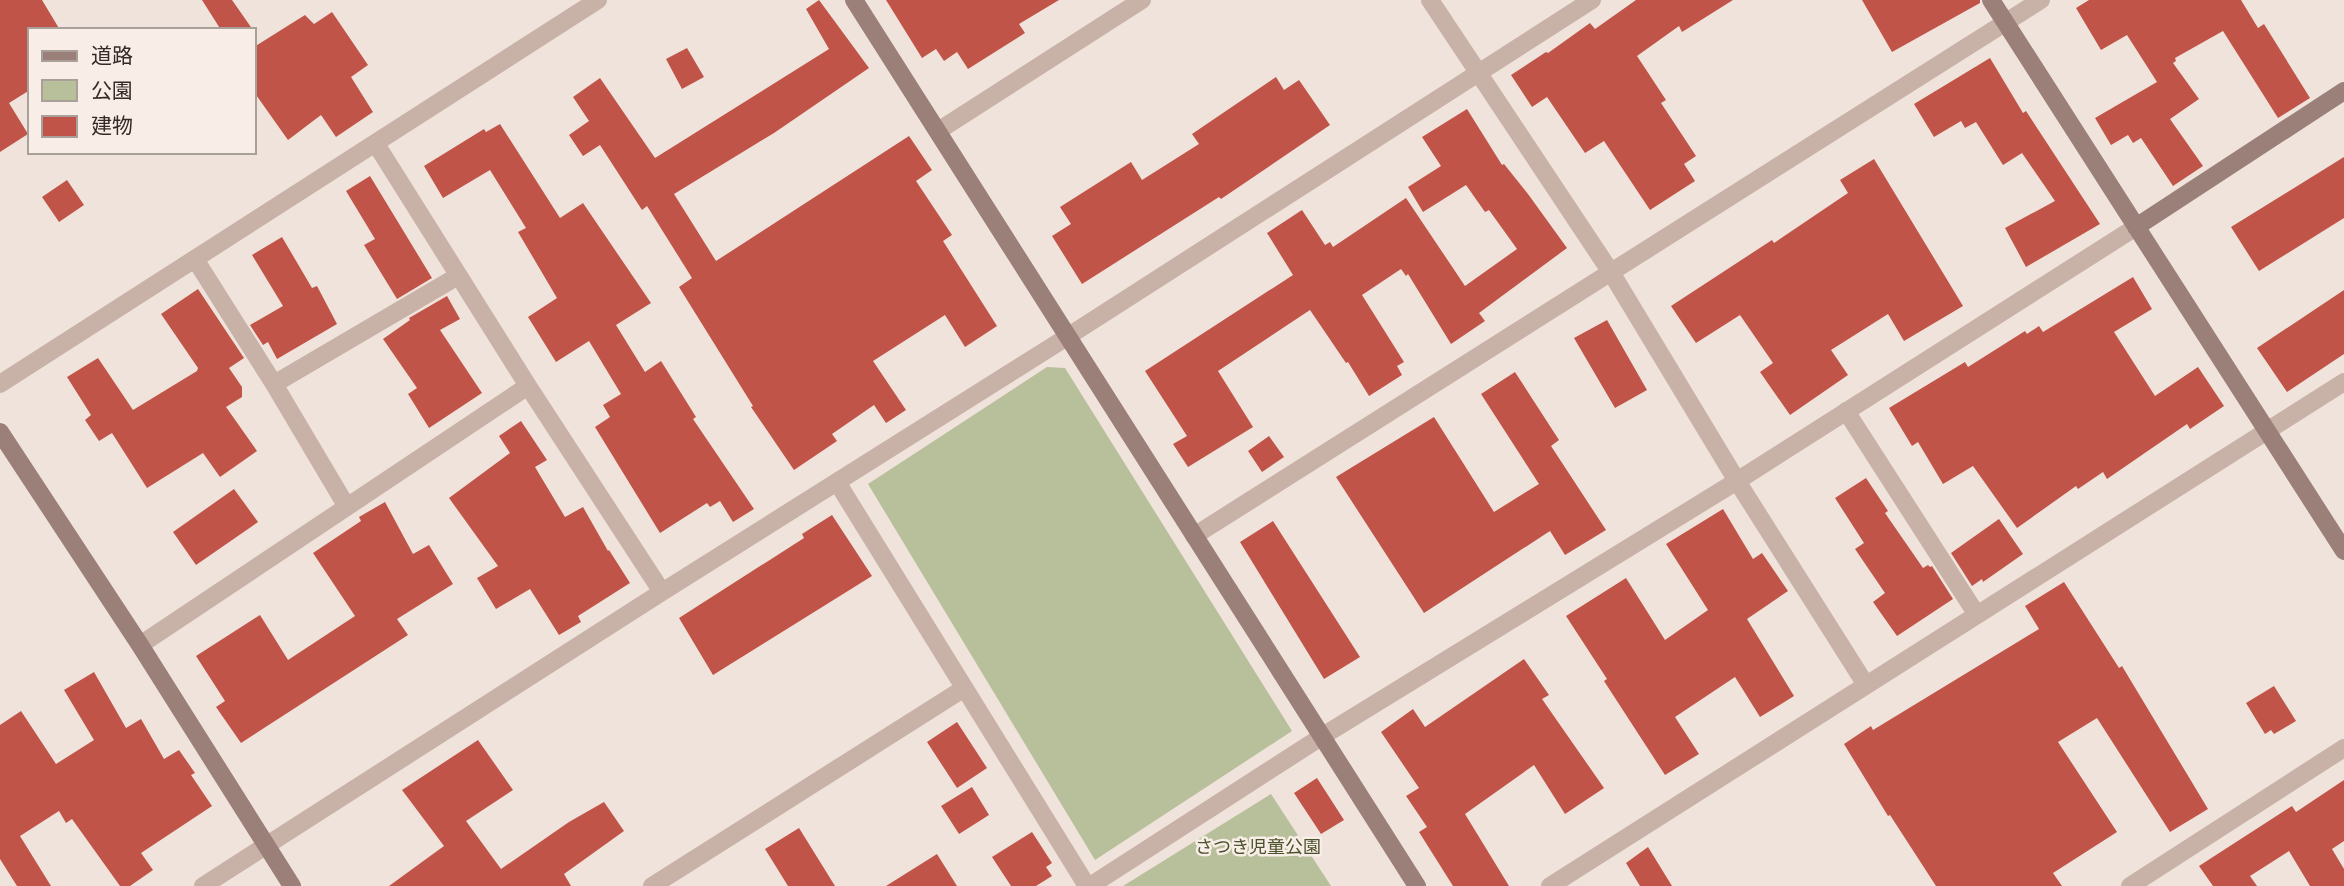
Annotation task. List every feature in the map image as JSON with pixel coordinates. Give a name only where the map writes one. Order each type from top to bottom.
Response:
[{"type":"street","points":[[0,384],[598,0]]},
{"type":"street","points":[[854,0],[1417,886]]},
{"type":"street","points":[[938,131],[1142,0]]},
{"type":"street","points":[[1430,0],[1612,274],[1737,481],[1866,685]]},
{"type":"street","points":[[203,886],[1592,0]]},
{"type":"street","points":[[1991,0],[2344,551]]},
{"type":"street","points":[[1194,536],[1612,274],[1698,215],[2041,0]]},
{"type":"street","points":[[836,482],[1088,886],[1321,737],[1737,481],[2344,91]]},
{"type":"street","points":[[376,144],[662,592]]},
{"type":"street","points":[[195,260],[274,384],[347,507]]},
{"type":"street","points":[[274,384],[458,276]]},
{"type":"street","points":[[1560,883],[1866,685],[2344,383]]},
{"type":"street","points":[[140,645],[528,386]]},
{"type":"street","points":[[1846,411],[1977,615]]},
{"type":"street","points":[[1,436],[140,645],[292,886]]},
{"type":"street","points":[[652,886],[963,689]]},
{"type":"street","points":[[2130,886],[2344,748]]},
{"type":"green space","points":[[1047,367],[1065,368],[1292,731],[1095,860],[868,484]]},
{"type":"green space","name":"さつき児童公園","points":[[1271,794],[1331,886],[1123,886]]},
{"type":"building","points":[[0,0],[42,0],[59,28],[28,28],[28,91],[9,103],[28,134],[0,152]]},
{"type":"building","points":[[202,0],[232,0],[252,28],[220,28]]},
{"type":"building","points":[[819,0],[869,68],[774,133],[674,194],[716,261],[909,136],[932,170],[916,181],[952,235],[943,241],[997,326],[965,347],[945,315],[873,361],[906,410],[886,423],[874,405],[832,434],[837,441],[794,470],[751,407],[753,406],[679,287],[692,278],[647,206],[642,210],[600,145],[583,156],[569,135],[589,121],[573,97],[600,78],[655,158],[829,49],[806,9]]},
{"type":"building","points":[[886,0],[1059,0],[1019,24],[1025,33],[968,69],[957,52],[944,61],[936,49],[922,58]]},
{"type":"building","points":[[1636,0],[1733,0],[1682,32],[1679,26],[1637,56],[1666,100],[1661,103],[1696,156],[1684,164],[1695,181],[1650,210],[1604,141],[1585,153],[1547,97],[1532,107],[1511,75],[1590,23],[1595,29]]},
{"type":"building","points":[[1862,0],[1980,0],[1980,3],[1892,52]]},
{"type":"building","points":[[2089,0],[2241,0],[2258,28],[2264,24],[2310,98],[2278,118],[2223,31],[2175,58],[2173,63],[2199,99],[2170,119],[2203,166],[2173,186],[2141,138],[2133,143],[2128,135],[2111,145],[2095,118],[2157,82],[2127,35],[2101,50],[2076,8]]},
{"type":"building","points":[[332,12],[368,65],[351,77],[373,112],[336,137],[321,115],[288,140],[256,95],[256,46],[305,15],[314,24]]},
{"type":"building","points":[[687,48],[704,77],[682,89],[666,59]]},
{"type":"building","points":[[1990,58],[2023,113],[2026,111],[2100,224],[2026,267],[2005,228],[2055,201],[2022,153],[2003,165],[1976,122],[1965,128],[1961,121],[1934,137],[1914,104]]},
{"type":"building","points":[[1276,77],[1284,90],[1299,80],[1330,125],[1221,199],[1219,197],[1082,284],[1052,236],[1071,224],[1060,207],[1131,162],[1142,180],[1199,144],[1192,134]]},
{"type":"building","points":[[1467,109],[1502,165],[1504,164],[1528,194],[1567,248],[1479,313],[1485,321],[1451,344],[1408,274],[1406,276],[1401,269],[1362,295],[1404,362],[1397,366],[1402,375],[1369,396],[1310,310],[1218,371],[1253,427],[1188,467],[1173,444],[1187,436],[1145,371],[1293,275],[1267,233],[1302,210],[1325,245],[1330,242],[1333,247],[1406,198],[1465,286],[1517,249],[1489,210],[1485,212],[1466,185],[1423,212],[1408,187],[1441,166],[1422,137]]},
{"type":"building","points":[[500,124],[560,218],[583,203],[651,303],[616,325],[645,372],[661,361],[696,417],[693,419],[754,509],[733,522],[720,501],[710,507],[707,503],[660,533],[595,427],[610,417],[603,405],[621,394],[589,341],[556,362],[528,317],[557,298],[518,232],[526,228],[490,170],[443,198],[424,166],[484,129],[486,132]]},
{"type":"building","points":[[2344,157],[2344,218],[2259,271],[2231,227]]},
{"type":"building","points":[[1874,159],[1963,306],[1904,341],[1888,314],[1831,350],[1848,375],[1790,415],[1760,372],[1773,363],[1740,315],[1696,343],[1671,306],[1772,240],[1774,243],[1848,193],[1840,180]]},
{"type":"building","points":[[370,176],[432,278],[397,299],[364,245],[375,239],[346,191]]},
{"type":"building","points":[[67,180],[84,205],[59,222],[42,197]]},
{"type":"building","points":[[282,237],[312,288],[317,286],[337,324],[277,359],[268,342],[263,345],[250,325],[283,306],[252,255]]},
{"type":"building","points":[[2133,277],[2152,309],[2114,332],[2155,396],[2198,367],[2224,406],[2190,429],[2187,424],[2107,479],[2103,472],[2078,489],[2076,486],[2017,528],[1973,466],[1943,484],[1918,442],[1912,446],[1889,408],[1965,362],[1968,367],[2025,331],[2027,334],[2039,326],[2043,332]]},
{"type":"building","points":[[198,289],[244,358],[229,368],[242,387],[242,397],[226,407],[257,451],[220,477],[203,453],[147,488],[112,433],[99,441],[85,420],[91,415],[67,377],[98,358],[133,410],[197,371],[198,368],[161,314]]},
{"type":"building","points":[[2344,290],[2344,354],[2287,392],[2257,348]]},
{"type":"building","points":[[447,296],[460,319],[440,330],[482,393],[429,428],[408,394],[417,388],[383,339],[410,320],[409,318]]},
{"type":"building","points":[[1607,320],[1647,390],[1615,408],[1574,338]]},
{"type":"building","points":[[1515,372],[1559,440],[1551,446],[1606,530],[1565,555],[1550,531],[1424,613],[1336,477],[1434,417],[1494,512],[1539,484],[1481,394]]},
{"type":"building","points":[[521,421],[547,460],[535,467],[565,517],[583,507],[630,583],[578,616],[581,622],[559,635],[530,589],[496,609],[477,578],[498,566],[449,498],[510,453],[499,436]]},
{"type":"building","points":[[1269,436],[1284,457],[1262,472],[1248,451]]},
{"type":"building","points":[[1866,478],[1888,511],[1885,513],[1923,568],[1932,566],[1953,599],[1897,636],[1873,602],[1885,593],[1855,549],[1864,543],[1835,498]]},
{"type":"building","points":[[234,489],[258,522],[196,565],[173,532]]},
{"type":"building","points":[[385,502],[413,554],[429,545],[453,584],[397,619],[408,635],[241,743],[216,707],[225,701],[196,656],[260,615],[288,660],[355,616],[313,553],[361,521],[359,517]]},
{"type":"building","points":[[1723,509],[1753,559],[1762,553],[1788,591],[1747,619],[1794,696],[1760,717],[1735,677],[1675,717],[1699,754],[1665,775],[1566,616],[1626,578],[1665,640],[1708,610],[1666,544]]},
{"type":"building","points":[[832,515],[872,576],[713,675],[679,618],[804,538],[802,534]]},
{"type":"building","points":[[1999,519],[2023,554],[1983,582],[1982,579],[1972,586],[1951,553]]},
{"type":"building","points":[[1273,521],[1360,657],[1324,679],[1240,542]]},
{"type":"building","points":[[2064,582],[2119,668],[2122,666],[2208,809],[2170,832],[2097,718],[2058,742],[2117,832],[2053,873],[2062,886],[1936,886],[1890,815],[1888,816],[1844,744],[1871,726],[1873,730],[2039,629],[2025,606]]},
{"type":"building","points":[[1524,659],[1549,695],[1542,699],[1604,788],[1565,814],[1534,765],[1465,814],[1509,886],[1453,886],[1419,832],[1427,827],[1406,796],[1419,788],[1381,732],[1413,709],[1425,727]]},
{"type":"building","points":[[94,672],[126,728],[141,719],[164,759],[179,750],[195,773],[191,775],[212,806],[141,853],[153,870],[130,886],[120,886],[72,819],[66,823],[59,811],[20,836],[51,886],[17,886],[0,859],[0,725],[21,711],[56,764],[94,740],[64,690]]},
{"type":"building","points":[[2274,686],[2296,721],[2274,734],[2271,730],[2265,734],[2246,703]]},
{"type":"building","points":[[957,722],[987,768],[957,788],[927,742]]},
{"type":"building","points":[[478,740],[513,790],[466,821],[501,869],[569,822],[604,802],[624,831],[564,874],[571,886],[389,886],[444,846],[402,790]]},
{"type":"building","points":[[1317,778],[1344,820],[1321,834],[1294,793]]},
{"type":"building","points":[[2344,780],[2344,841],[2332,849],[2344,869],[2344,886],[2310,886],[2289,851],[2250,876],[2257,886],[2213,886],[2199,866],[2292,806],[2296,812]]},
{"type":"building","points":[[972,787],[989,815],[959,834],[941,806]]},
{"type":"building","points":[[799,828],[835,886],[788,886],[765,849]]},
{"type":"building","points":[[1032,832],[1052,863],[1046,867],[1052,876],[1036,886],[1011,886],[992,857]]},
{"type":"building","points":[[1648,847],[1672,886],[1640,886],[1626,863]]},
{"type":"building","points":[[937,854],[957,886],[886,886]]}]
